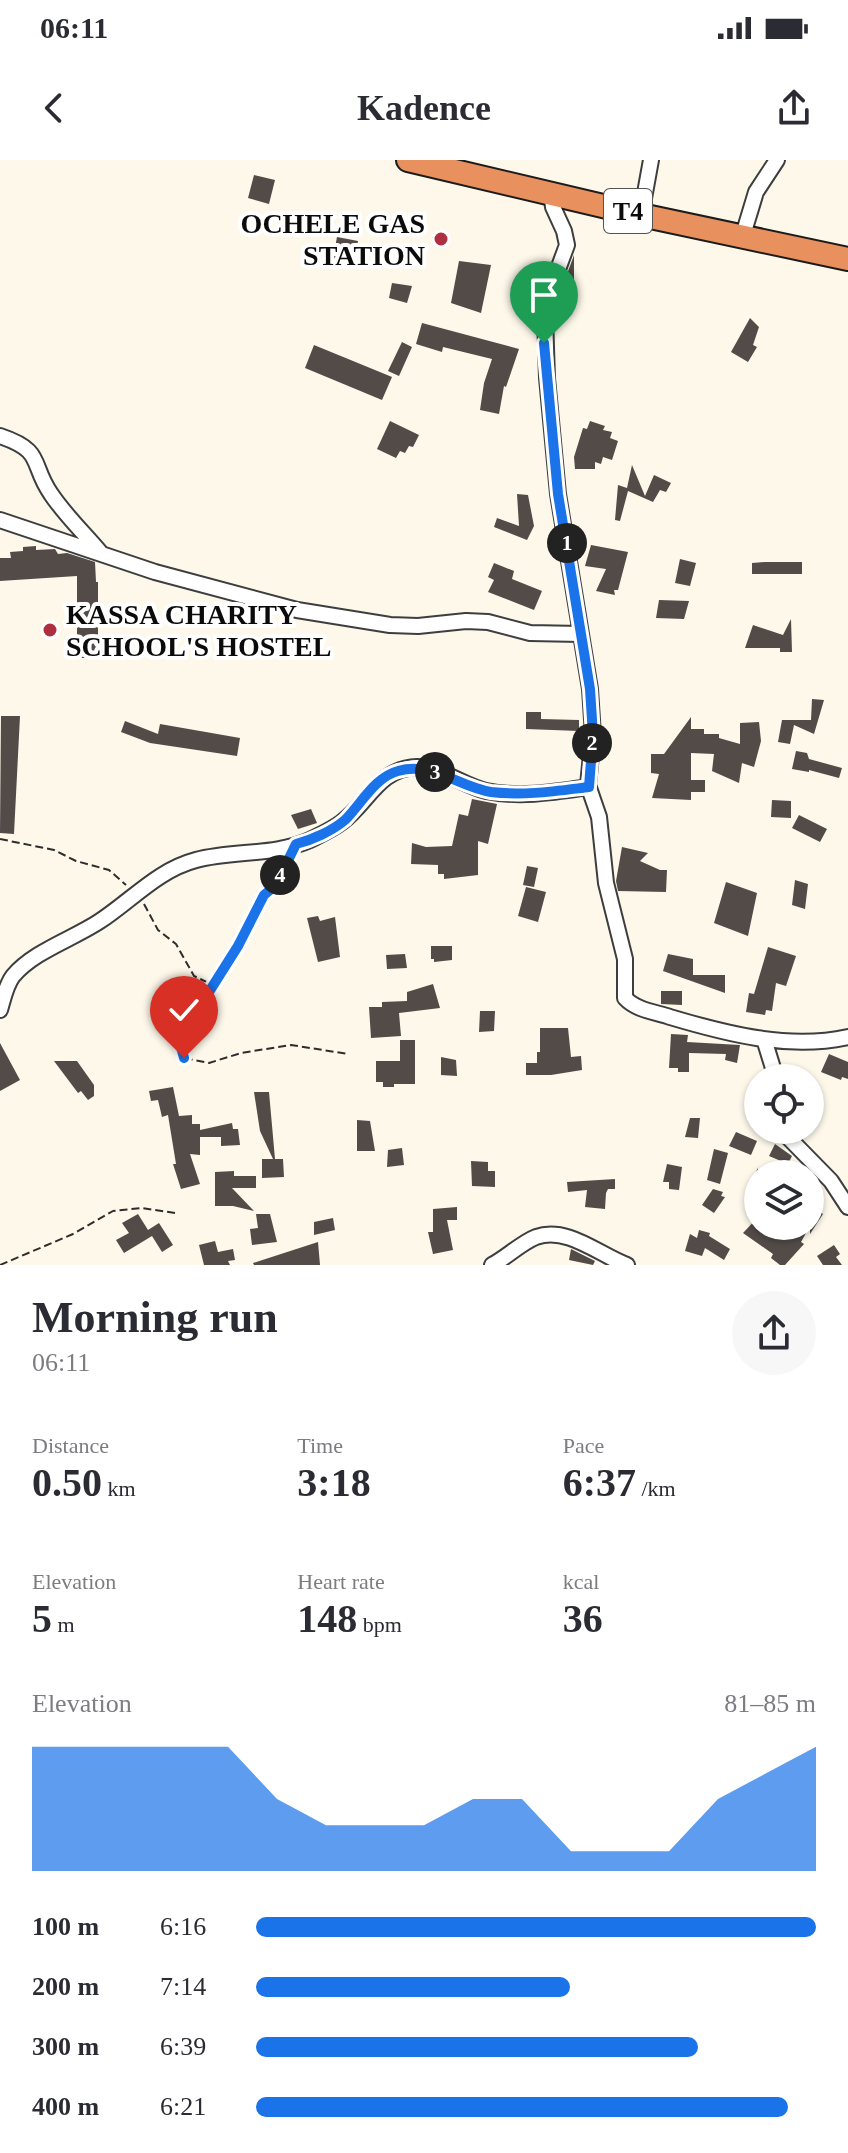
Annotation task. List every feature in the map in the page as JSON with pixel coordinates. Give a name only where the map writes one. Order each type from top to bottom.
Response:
[{"type":"highway","name":"T4","points":[[408,160],[641,215],[848,259]]},
{"type":"street","points":[[641,215],[651,160]]},
{"type":"street","points":[[743,235],[756,192],[777,160]]},
{"type":"street","points":[[551,193],[567,245],[550,291],[544,343],[558,494],[590,689],[593,735],[589,787],[599,817],[606,883],[622,941],[625,998],[636,1006],[695,1025],[764,1039],[816,1042],[848,1037]]},
{"type":"street","points":[[0,436],[16,441],[35,456],[49,492],[100,553]]},
{"type":"street","points":[[0,520],[155,572],[297,610],[390,625],[488,622],[530,633],[581,634]]},
{"type":"street","points":[[0,1010],[11,977],[42,954],[102,920],[173,868],[197,859],[273,850],[308,841],[342,822],[384,777],[397,771],[419,767],[488,791],[520,795],[589,787]]},
{"type":"street","points":[[764,1039],[772,1064]]},
{"type":"street","points":[[795,1144],[831,1181],[848,1207]]},
{"type":"street","points":[[492,1265],[534,1238],[549,1235],[588,1245],[627,1265]]},
{"type":"path","points":[[0,839],[54,850],[76,861],[109,870],[136,894],[158,930],[176,944],[194,976],[213,985]]},
{"type":"path","points":[[296,844],[276,885],[264,895],[251,924],[202,1003],[181,1047],[184,1058],[209,1063],[241,1053],[291,1045],[348,1054]]},
{"type":"path","points":[[0,1265],[73,1234],[113,1211],[142,1208],[175,1213]]},
{"type":"building","points":[[254,175],[275,180],[269,204],[248,198]]},
{"type":"building","points":[[337,237],[358,241],[354,262],[333,258]]},
{"type":"building","points":[[574,255],[576,289],[574,300],[559,296]]},
{"type":"building","points":[[459,261],[491,265],[481,313],[451,303]]},
{"type":"building","points":[[392,283],[412,286],[407,303],[389,298]]},
{"type":"building","points":[[750,318],[759,327],[753,345],[757,347],[748,362],[731,352]]},
{"type":"building","points":[[422,323],[519,349],[504,386],[499,414],[480,410],[492,359],[443,347],[442,352],[416,344]]},
{"type":"building","points":[[402,342],[412,347],[399,376],[388,371]]},
{"type":"building","points":[[314,345],[392,377],[382,400],[305,368]]},
{"type":"building","points":[[390,421],[419,435],[413,447],[409,446],[405,453],[400,451],[396,458],[377,449]]},
{"type":"building","points":[[590,421],[605,426],[603,430],[612,432],[610,438],[618,441],[612,460],[603,457],[601,464],[595,462],[595,469],[575,469],[574,457],[583,428],[587,429]]},
{"type":"building","points":[[632,465],[645,496],[654,475],[671,483],[666,492],[660,490],[653,502],[628,491],[620,521],[615,520],[618,485],[627,488]]},
{"type":"building","points":[[517,494],[528,495],[534,526],[527,540],[494,527],[497,518],[519,526]]},
{"type":"building","points":[[591,545],[628,552],[618,590],[614,590],[615,595],[596,591],[606,569],[585,566]]},
{"type":"building","points":[[36,546],[36,550],[55,549],[58,554],[67,553],[95,562],[98,658],[77,658],[77,576],[0,581],[0,558],[11,558],[10,552]]},
{"type":"building","points":[[680,559],[696,563],[690,586],[675,583]]},
{"type":"building","points":[[802,562],[802,574],[752,574],[752,563]]},
{"type":"building","points":[[494,563],[514,571],[512,579],[542,591],[534,610],[488,592],[494,580],[488,577]]},
{"type":"building","points":[[659,600],[689,601],[684,619],[656,618]]},
{"type":"building","points":[[791,619],[792,652],[780,652],[780,648],[745,648],[753,625],[783,635]]},
{"type":"building","points":[[812,699],[824,700],[814,734],[794,725],[790,744],[778,742],[782,720],[811,720]]},
{"type":"building","points":[[526,712],[541,712],[541,719],[579,720],[579,731],[526,729]]},
{"type":"building","points":[[1,716],[20,716],[14,834],[0,833]]},
{"type":"building","points":[[691,717],[691,729],[704,729],[704,734],[719,734],[719,738],[740,744],[740,723],[759,722],[761,741],[754,767],[742,763],[739,783],[712,771],[714,754],[691,753],[691,780],[705,780],[705,792],[691,792],[691,800],[652,798],[659,774],[651,773],[651,754],[664,754]]},
{"type":"building","points":[[125,721],[158,734],[160,724],[240,738],[237,756],[150,743],[121,732]]},
{"type":"building","points":[[796,751],[807,753],[809,759],[842,768],[839,778],[792,769]]},
{"type":"building","points":[[472,799],[497,804],[488,844],[478,841],[478,875],[444,879],[444,874],[438,874],[438,865],[411,864],[412,843],[426,847],[452,846],[459,814],[468,816]]},
{"type":"building","points":[[772,800],[791,801],[791,818],[771,817]]},
{"type":"building","points":[[311,809],[317,823],[298,829],[291,815]]},
{"type":"building","points":[[799,815],[827,829],[820,842],[792,828]]},
{"type":"building","points":[[622,847],[648,853],[640,861],[667,870],[666,892],[618,891],[616,881]]},
{"type":"building","points":[[527,866],[538,868],[534,887],[523,885]]},
{"type":"building","points":[[795,880],[808,884],[805,909],[792,905]]},
{"type":"building","points":[[726,882],[757,893],[748,936],[714,923]]},
{"type":"building","points":[[526,887],[546,892],[538,922],[518,916]]},
{"type":"building","points":[[318,916],[320,921],[335,917],[340,957],[318,962],[307,918]]},
{"type":"building","points":[[431,946],[452,946],[452,960],[434,962]]},
{"type":"building","points":[[768,947],[796,956],[786,986],[776,983],[772,1011],[766,1010],[765,1015],[746,1012],[749,993],[754,994]]},
{"type":"building","points":[[405,954],[407,968],[387,969],[386,955]]},
{"type":"building","points":[[668,954],[693,959],[693,975],[725,975],[725,993],[663,971]]},
{"type":"building","points":[[433,984],[440,1008],[399,1013],[401,1036],[371,1038],[369,1007],[382,1007],[382,1002],[407,1001],[407,992]]},
{"type":"building","points":[[661,991],[682,991],[682,1005],[661,1004]]},
{"type":"building","points":[[480,1011],[495,1011],[494,1031],[479,1032]]},
{"type":"building","points":[[540,1028],[568,1028],[571,1057],[581,1056],[582,1070],[526,1075],[526,1063],[537,1063]]},
{"type":"building","points":[[671,1034],[688,1035],[687,1042],[740,1045],[737,1063],[725,1060],[726,1054],[689,1053],[689,1072],[678,1072],[678,1068],[669,1068]]},
{"type":"building","points":[[400,1040],[415,1040],[415,1084],[383,1087],[383,1082],[376,1082],[376,1061],[400,1061]]},
{"type":"building","points":[[0,1043],[20,1080],[0,1091]]},
{"type":"building","points":[[829,1054],[848,1062],[848,1079],[842,1077],[841,1080],[824,1073]]},
{"type":"building","points":[[441,1057],[456,1060],[457,1076],[441,1075]]},
{"type":"building","points":[[54,1061],[77,1061],[94,1085],[94,1096],[88,1100],[81,1091],[78,1093]]},
{"type":"building","points":[[173,1087],[179,1116],[192,1115],[192,1124],[200,1124],[200,1130],[232,1123],[233,1129],[238,1129],[240,1145],[221,1146],[221,1137],[200,1137],[200,1155],[190,1154],[200,1184],[181,1189],[173,1164],[176,1164],[168,1115],[162,1117],[158,1100],[151,1101],[149,1091]]},
{"type":"building","points":[[254,1092],[269,1092],[275,1159],[283,1159],[284,1177],[262,1178],[262,1159],[273,1159],[260,1131]]},
{"type":"building","points":[[690,1118],[700,1118],[698,1138],[685,1137]]},
{"type":"building","points":[[357,1120],[370,1121],[375,1151],[357,1151]]},
{"type":"building","points":[[736,1132],[744,1135],[744,1144],[756,1144],[751,1155],[729,1146]]},
{"type":"building","points":[[775,1144],[792,1156],[790,1160],[778,1160],[769,1156]]},
{"type":"building","points":[[402,1148],[404,1165],[387,1167],[388,1150]]},
{"type":"building","points":[[714,1149],[728,1153],[720,1184],[707,1180]]},
{"type":"building","points":[[471,1161],[488,1162],[488,1171],[495,1171],[495,1187],[472,1186]]},
{"type":"building","points":[[667,1164],[682,1167],[679,1190],[669,1189],[669,1182],[663,1182]]},
{"type":"building","points":[[234,1171],[234,1176],[256,1176],[256,1188],[232,1188],[254,1211],[215,1206],[215,1172]]},
{"type":"building","points":[[615,1179],[615,1189],[608,1189],[606,1193],[605,1209],[585,1207],[587,1190],[568,1192],[567,1182]]},
{"type":"building","points":[[713,1189],[723,1192],[721,1196],[725,1197],[714,1213],[702,1205]]},
{"type":"building","points":[[457,1207],[457,1220],[447,1220],[453,1250],[433,1254],[428,1232],[433,1232],[433,1209]]},
{"type":"building","points":[[138,1214],[148,1230],[159,1223],[173,1245],[162,1252],[152,1236],[124,1253],[116,1240],[129,1233],[122,1223]]},
{"type":"building","points":[[256,1214],[270,1214],[277,1242],[252,1245],[250,1229],[258,1228]]},
{"type":"building","points":[[333,1218],[335,1230],[314,1235],[314,1222]]},
{"type":"building","points":[[699,1230],[710,1233],[709,1236],[730,1249],[724,1260],[705,1248],[702,1256],[685,1251],[690,1234],[697,1238]]},
{"type":"building","points":[[753,1240],[802,1240],[804,1244],[785,1265],[771,1258],[773,1254]]},
{"type":"building","points":[[215,1241],[218,1252],[233,1249],[235,1260],[228,1261],[230,1265],[204,1265],[199,1245]]},
{"type":"building","points":[[318,1242],[320,1265],[253,1263]]},
{"type":"building","points":[[834,1245],[840,1254],[836,1257],[842,1265],[823,1265],[817,1256]]},
{"type":"building","points":[[571,1249],[595,1261],[593,1265],[569,1260]]},
{"type":"place","name":"OCHELE GAS STATION","points":[[441,239]]},
{"type":"place","name":"KASSA CHARITY SCHOOL'S HOSTEL","points":[[50,630]]},
{"type":"route","points":[[184,1058],[181,1047],[202,1003],[251,924],[264,895],[276,885],[296,844],[308,841],[342,822],[384,777],[419,767],[469,786],[520,795],[589,787],[593,735],[590,689],[558,494],[544,343]]}]
